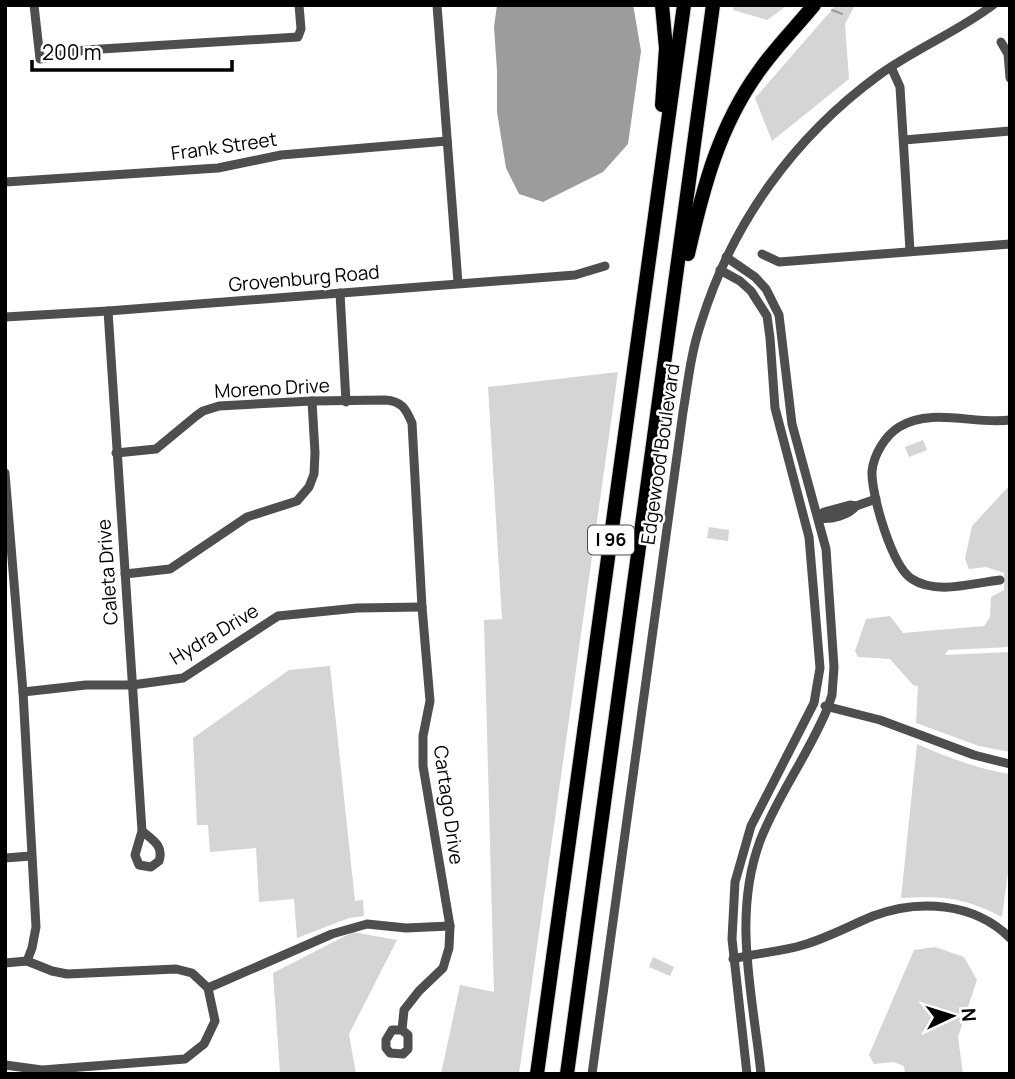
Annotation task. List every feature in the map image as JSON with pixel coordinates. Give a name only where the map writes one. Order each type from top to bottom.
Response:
[{"type":"highway","points":[[656,208],[651,197],[665,65],[662,5]]},
{"type":"highway","name":"I 96","points":[[537,1074],[684,5]]},
{"type":"highway","name":"I 96","points":[[568,1074],[713,5]]},
{"type":"highway","points":[[648,479],[688,254],[712,162],[742,97],[760,69],[814,5]]},
{"type":"street","points":[[34,5],[40,59],[85,50],[298,37],[299,5]]},
{"type":"street","points":[[437,5],[458,283]]},
{"type":"street","name":"Edgewood Boulevard","points":[[592,1074],[688,378],[701,323],[720,270],[764,191],[805,140],[842,104],[891,67],[993,5]]},
{"type":"street","points":[[1000,42],[1008,54],[1010,78]]},
{"type":"street","points":[[891,67],[900,87],[910,251]]},
{"type":"street","points":[[904,141],[1010,131]]},
{"type":"street","name":"Frank Street","points":[[5,182],[218,167],[281,155],[447,141]]},
{"type":"street","points":[[762,254],[779,262],[1010,244]]},
{"type":"street","points":[[726,257],[755,277],[766,289],[779,315],[788,405],[826,549],[834,667],[832,695],[828,707],[760,841],[748,886],[747,955],[761,1074]]},
{"type":"street","name":"Grovenburg Road","points":[[5,317],[575,275],[604,266]]},
{"type":"street","points":[[720,270],[740,281],[751,291],[766,316],[776,418],[805,520],[811,553],[820,668],[814,704],[759,809],[744,845],[735,882],[733,959],[747,1074]]},
{"type":"street","points":[[340,293],[346,402]]},
{"type":"street","name":"Caleta Drive","points":[[108,311],[142,831]]},
{"type":"street","name":"Moreno Drive","points":[[116,453],[156,449],[210,408],[312,401],[385,400],[401,404]]},
{"type":"street","points":[[125,574],[170,569],[247,517],[298,501],[309,487],[314,474],[312,401]]},
{"type":"street","name":"Cartago Drive","points":[[401,404],[407,410],[412,423],[430,701],[423,736],[423,766],[450,926],[449,948],[443,968],[404,1010],[402,1030]]},
{"type":"street","points":[[1000,580],[930,587],[910,578],[901,570],[894,556],[876,499],[872,470],[876,457],[890,435],[913,421],[936,418],[1010,420]]},
{"type":"street","points":[[5,473],[8,540],[23,692],[36,927],[27,961]]},
{"type":"street","points":[[819,518],[826,519],[852,511],[856,506],[876,499]]},
{"type":"street","name":"Hydra Drive","points":[[23,692],[86,685],[132,685],[183,678],[278,616],[358,608],[422,607]]},
{"type":"street","points":[[814,704],[862,715],[974,755],[1010,764]]},
{"type":"street","points":[[5,858],[31,856]]},
{"type":"street","points":[[733,959],[805,945],[875,916],[910,906],[943,906],[960,910],[992,924],[1010,938]]},
{"type":"street","points":[[208,988],[332,934],[368,925],[406,928],[450,926]]},
{"type":"street","points":[[5,963],[27,961],[66,974],[176,969],[192,973],[208,988],[215,1021],[204,1044],[186,1059],[42,1070],[5,1065]]},
{"type":"shaded area","points":[[497,5],[633,5],[641,51],[628,144],[603,172],[543,202],[519,194],[506,168],[497,112],[494,27]]},
{"type":"shaded area","points":[[734,5],[788,5],[767,20],[733,10]]},
{"type":"shaded area","points":[[836,5],[855,5],[845,24],[849,79],[772,141],[755,98]]},
{"type":"shaded area","points":[[618,372],[519,1074],[441,1074],[460,985],[494,992],[484,620],[502,619],[488,387]]},
{"type":"shaded area","points":[[923,440],[927,450],[909,457],[905,447]]},
{"type":"shaded area","points":[[1010,485],[1010,647],[948,650],[945,655],[1010,652],[1010,752],[979,746],[916,723],[918,686],[913,685],[890,659],[858,657],[855,651],[866,619],[890,616],[903,633],[984,626],[990,617],[991,597],[1004,590],[1004,573],[986,567],[969,569],[965,559],[972,526]]},
{"type":"shaded area","points":[[709,527],[729,530],[728,541],[707,538]]},
{"type":"shaded area","points":[[330,666],[355,901],[363,900],[364,916],[349,918],[297,938],[294,899],[259,902],[256,848],[210,852],[208,825],[197,825],[193,738],[289,670]]},
{"type":"shaded area","points":[[917,744],[962,762],[1010,774],[1010,858],[1002,917],[976,905],[953,899],[901,898]]},
{"type":"shaded area","points":[[353,932],[397,940],[349,1034],[356,1074],[280,1074],[273,973]]},
{"type":"shaded area","points":[[935,947],[964,957],[977,980],[958,1037],[963,1074],[905,1074],[904,1066],[893,1062],[874,1064],[869,1055],[914,950]]},
{"type":"shaded area","points":[[653,957],[674,967],[670,976],[649,967]]},
{"type":"waterway","points":[[832,10],[842,14]]}]
